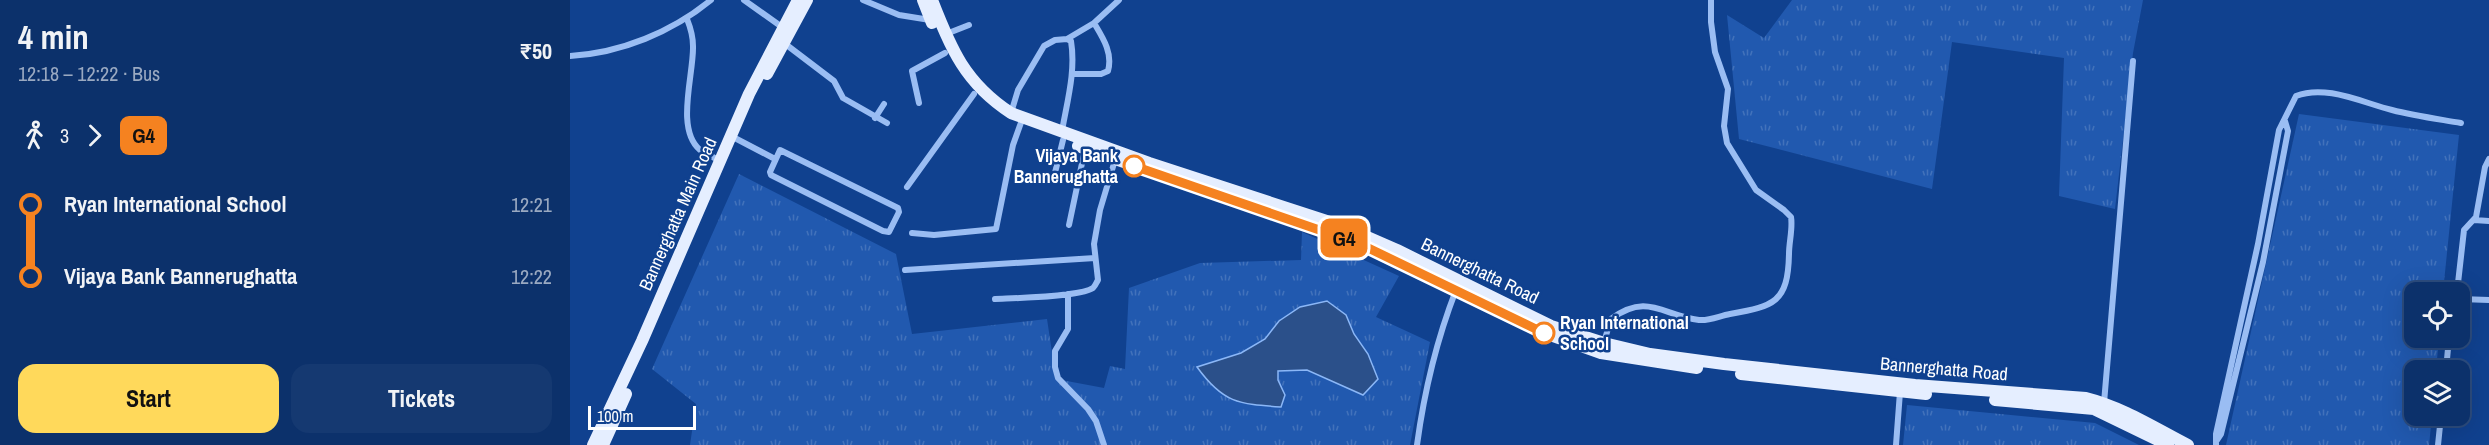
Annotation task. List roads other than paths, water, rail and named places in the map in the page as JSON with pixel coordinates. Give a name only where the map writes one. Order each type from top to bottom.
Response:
[{"type":"main road","name":"Bannerghatta Main Road","points":[[603,445],[734,138],[749,94],[798,0]]},
{"type":"main road","name":"Bannerghatta Main Road","points":[[781,36],[807,0]]},
{"type":"main road","name":"Bannerghatta Road","points":[[923,0],[945,53],[974,94],[991,110],[1242,199],[1360,244],[1542,332],[1601,353],[1651,363],[2094,409],[2168,445]]},
{"type":"main road","name":"Bannerghatta Road","points":[[932,0],[945,34],[963,68],[991,100],[1021,121]]},
{"type":"main road","name":"Bannerghatta Road","points":[[1062,136],[1085,149],[1115,160],[1242,199],[1342,226],[1397,250],[1551,326],[1604,343],[1650,354],[1901,388],[2069,396],[2104,403],[2188,445]]},
{"type":"main road","name":"Bannerghatta Main Road","points":[[593,445],[642,341],[721,161],[734,138]]},
{"type":"street","points":[[570,56],[608,50],[636,42],[687,19],[711,0]]},
{"type":"street","points":[[744,0],[781,36],[834,81],[843,98],[887,123]]},
{"type":"street","points":[[863,0],[898,15],[931,20]]},
{"type":"street","points":[[1011,112],[1018,90],[1044,46],[1055,40],[1067,39],[1094,23],[1119,0]]},
{"type":"street","points":[[1604,343],[1611,319],[1631,308],[1651,307],[1707,320],[1762,308],[1776,300],[1785,287],[1789,268],[1791,217],[1756,190],[1727,143],[1724,118],[1728,89],[1715,52],[1711,0]]},
{"type":"street","points":[[687,19],[692,33],[693,48],[688,102],[690,135],[699,149],[721,161]]},
{"type":"street","points":[[1072,74],[1101,74],[1108,70],[1109,54],[1094,23]]},
{"type":"street","points":[[945,34],[969,25]]},
{"type":"street","points":[[1053,181],[1072,74],[1073,54],[1071,41],[1067,39]]},
{"type":"street","points":[[919,103],[912,71],[945,53]]},
{"type":"street","points":[[2104,403],[2133,61]]},
{"type":"street","points":[[2216,443],[2221,434],[2265,251],[2288,131],[2285,121],[2296,96],[2318,92],[2394,111],[2461,123]]},
{"type":"street","points":[[907,187],[974,94]]},
{"type":"street","points":[[875,118],[884,104]]},
{"type":"street","points":[[912,233],[934,235],[996,229],[1013,145],[1021,121]]},
{"type":"street","points":[[734,138],[775,159]]},
{"type":"street","points":[[1069,225],[1085,149]]},
{"type":"street","points":[[779,151],[782,151],[898,208],[899,212],[889,232],[771,175],[775,159],[779,151]]},
{"type":"street","points":[[2458,282],[2464,230],[2474,220],[2485,167],[2489,159]]},
{"type":"street","points":[[995,299],[1068,294],[1092,289],[1096,285],[1098,280],[1094,244],[1100,210],[1115,160]]},
{"type":"street","points":[[2480,197],[2488,196]]},
{"type":"street","points":[[2474,220],[2489,221]]},
{"type":"street","points":[[905,270],[1095,258]]},
{"type":"street","points":[[1417,445],[1420,420],[1441,327],[1456,290]]},
{"type":"street","points":[[1068,294],[1068,329],[1056,351],[1055,368],[1058,378],[1088,409],[1096,421],[1104,445]]},
{"type":"street","points":[[2470,299],[2489,300]]},
{"type":"street","points":[[1896,445],[1901,388]]},
{"type":"street","points":[[2438,445],[2440,426]]},
{"type":"place","name":"Vijaya Bank Bannerughatta","points":[[1134,166]]},
{"type":"place","name":"Ryan International School","points":[[1544,333]]}]
